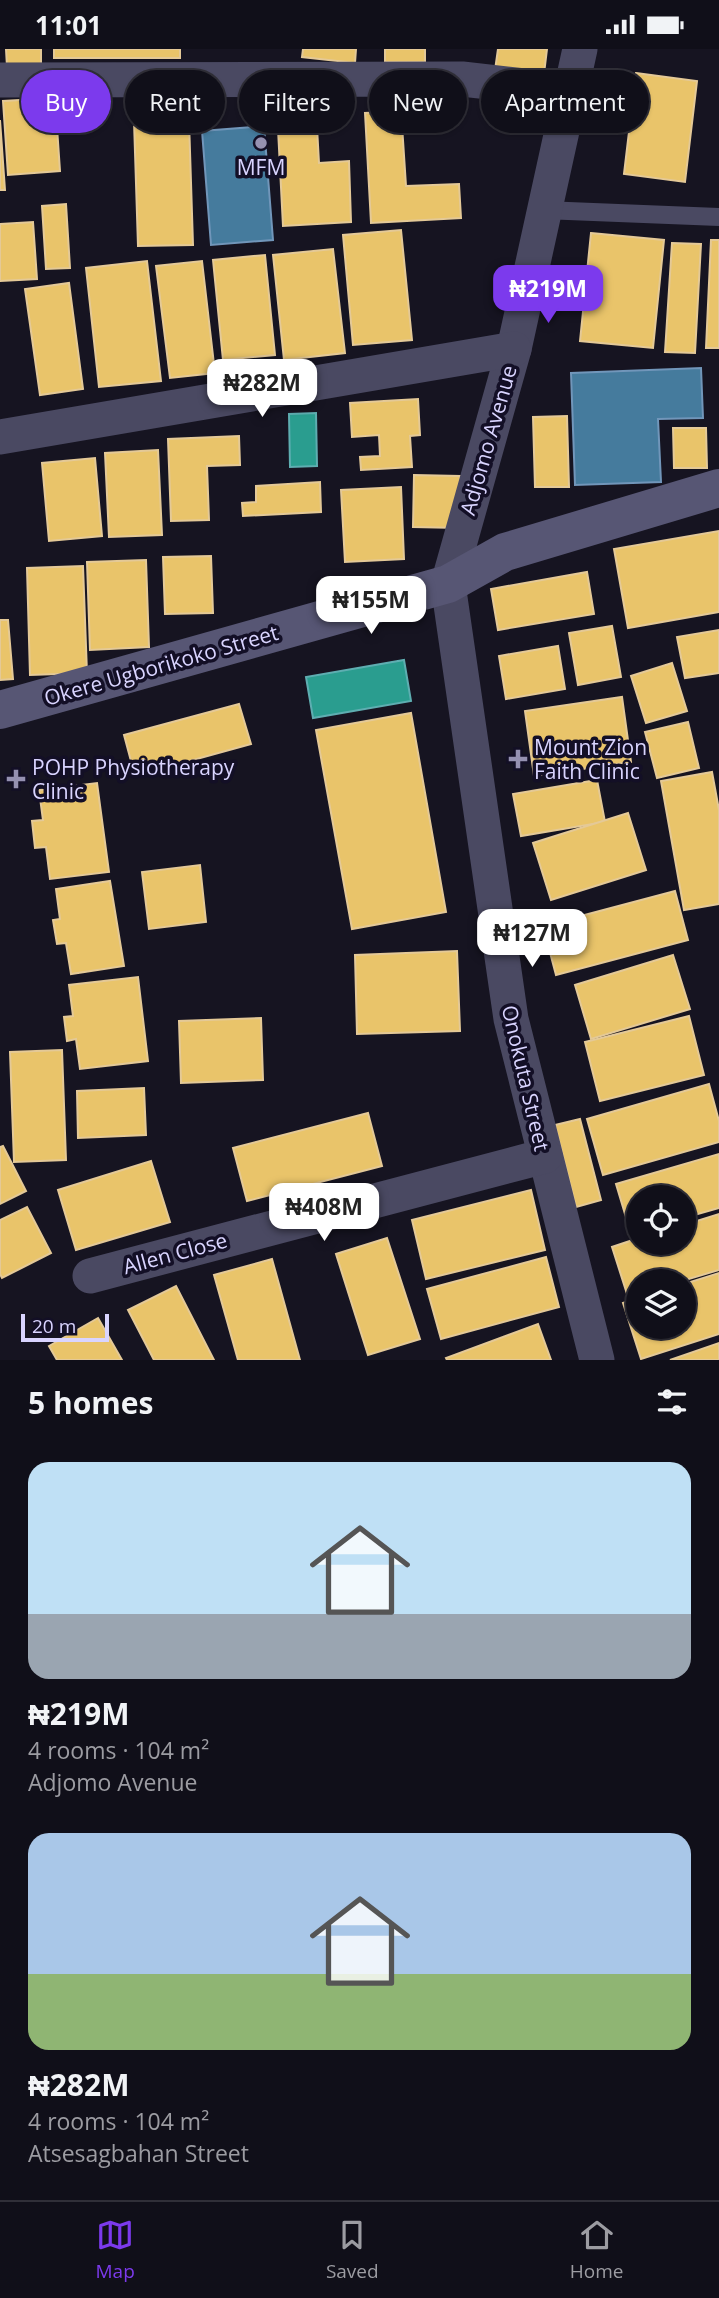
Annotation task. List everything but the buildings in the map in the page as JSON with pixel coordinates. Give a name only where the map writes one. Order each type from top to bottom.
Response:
[{"type":"street","name":"Adjomo Avenue","points":[[574,70],[580,49]]},
{"type":"street","points":[[0,80],[481,81]]},
{"type":"street","name":"Adjomo Avenue","points":[[447,584],[514,349],[560,133]]},
{"type":"street","points":[[0,437],[514,349]]},
{"type":"street","name":"Okere Ugborikoko Street","points":[[0,710],[447,584],[505,552],[717,495]]},
{"type":"street","name":"Onokuta Street","points":[[447,584],[510,1019],[597,1360]]},
{"type":"street","name":"Allen Close","points":[[90,1276],[545,1156]]},
{"type":"lane","points":[[543,210],[719,217]]},
{"type":"place","name":"MFM","points":[[261,143]]},
{"type":"place","name":"Mount Zion Faith Clinic","points":[[518,759]]},
{"type":"place","name":"POHP Physiotherapy Clinic","points":[[16,779]]}]
